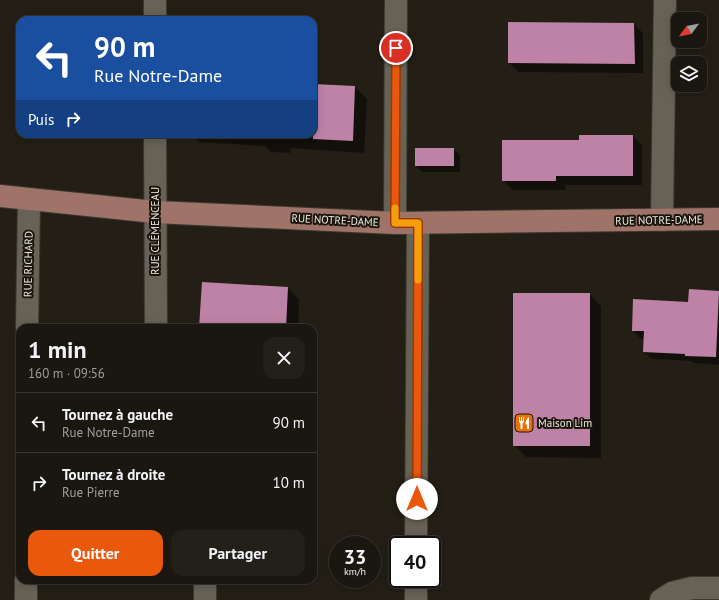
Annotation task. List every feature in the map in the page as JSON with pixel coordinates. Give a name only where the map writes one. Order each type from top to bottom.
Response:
[{"type":"main road","name":"RUE NOTRE-DAME","points":[[0,196],[155,212],[395,223],[719,219]]},
{"type":"street","points":[[155,0],[155,16]]},
{"type":"street","points":[[395,223],[396,0]]},
{"type":"street","points":[[662,220],[665,0]]},
{"type":"street","name":"RUE CLÉMENCEAU","points":[[155,138],[156,324]]},
{"type":"street","name":"RUE RICHARD","points":[[27,324],[29,200]]},
{"type":"street","points":[[416,536],[418,223]]},
{"type":"street","points":[[26,584],[26,600]]},
{"type":"street","points":[[205,584],[205,600]]},
{"type":"street","points":[[416,588],[416,600]]},
{"type":"street","points":[[661,600],[672,593],[692,588],[719,588]]},
{"type":"building","points":[[508,22],[634,23],[635,64],[508,63]]},
{"type":"building","points":[[317,84],[355,86],[353,141],[313,139],[317,138]]},
{"type":"building","points":[[579,135],[633,135],[633,176],[556,176],[556,181],[502,181],[502,140],[579,140]]},
{"type":"building","points":[[415,148],[454,148],[454,166],[415,166]]},
{"type":"building","points":[[202,282],[288,287],[286,324],[199,324]]},
{"type":"building","points":[[689,289],[719,291],[716,357],[643,352],[644,331],[632,331],[633,299],[688,302]]},
{"type":"building","points":[[513,293],[590,293],[590,446],[513,446]]},
{"type":"slow traffic","points":[[395,208],[395,223],[418,223],[418,280]]},
{"type":"place","name":"Maison Lim","points":[[524,423]]},
{"type":"route","points":[[396,48],[395,223],[418,223],[417,499]]}]
